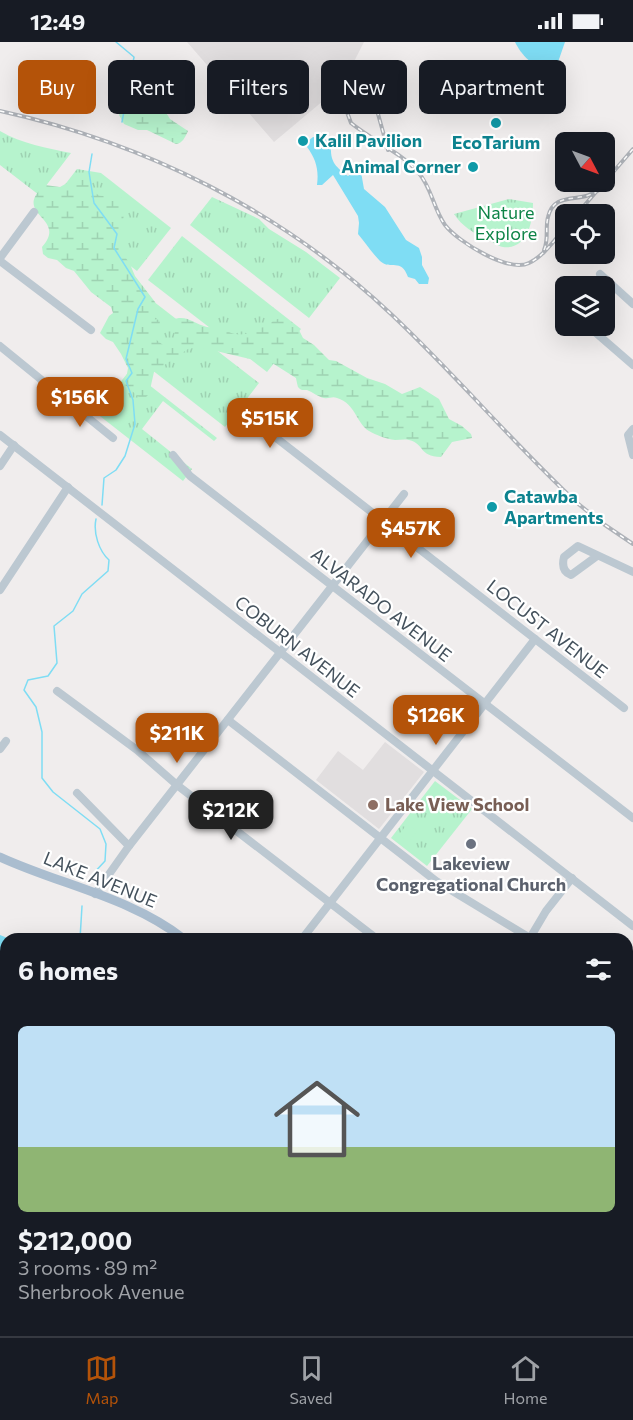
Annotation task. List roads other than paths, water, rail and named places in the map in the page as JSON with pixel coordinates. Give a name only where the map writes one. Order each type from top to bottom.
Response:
[{"type":"main road","name":"LAKE AVENUE","points":[[0,857],[145,914],[175,933]]},
{"type":"street","points":[[34,212],[0,259],[91,330]]},
{"type":"street","points":[[600,274],[633,304]]},
{"type":"street","points":[[600,336],[633,365]]},
{"type":"street","points":[[0,346],[113,438]]},
{"type":"street","name":"LOCUST AVENUE","points":[[259,402],[252,420],[624,708]]},
{"type":"street","points":[[630,432],[633,455]]},
{"type":"street","name":"COBURN AVENUE","points":[[0,435],[633,926]]},
{"type":"street","points":[[0,466],[14,445]]},
{"type":"street","name":"ALVARADO AVENUE","points":[[172,455],[190,476],[633,818]]},
{"type":"street","points":[[0,590],[68,487]]},
{"type":"street","points":[[95,894],[129,846],[404,494]]},
{"type":"street","points":[[597,556],[633,572]]},
{"type":"street","points":[[306,933],[535,639]]},
{"type":"street","points":[[57,691],[137,750],[177,785],[369,933]]},
{"type":"street","points":[[228,720],[436,881],[522,933]]},
{"type":"street","points":[[0,749],[6,741]]},
{"type":"street","points":[[77,793],[129,846]]},
{"type":"street","points":[[533,933],[546,910],[572,878]]},
{"type":"water","points":[[515,42],[565,42],[559,60],[530,60]]},
{"type":"water","points":[[313,137],[325,139],[331,144],[334,163],[348,176],[355,171],[361,172],[364,189],[385,207],[406,240],[419,248],[422,265],[429,278],[428,284],[419,284],[415,279],[408,277],[402,267],[384,264],[377,258],[358,234],[358,216],[333,175],[322,185],[317,185],[316,165],[307,147],[308,141]]},
{"type":"waterway","points":[[116,42],[134,57],[122,122]]},
{"type":"waterway","points":[[92,154],[89,172],[94,203],[117,234],[114,248],[145,297],[138,309],[126,359],[132,373],[126,381],[133,400],[135,424],[125,456],[116,470],[104,478],[102,505]]},
{"type":"waterway","points":[[92,875],[105,861],[106,844],[100,829],[53,792],[42,778],[42,732],[36,707],[24,690],[28,680],[48,676],[57,663],[54,626],[73,611],[82,594],[108,571],[109,560],[102,552],[96,536],[96,519]]},
{"type":"waterway","points":[[80,933],[82,906]]},
{"type":"railway","points":[[362,96],[375,103],[387,147],[351,123],[347,112],[351,102],[362,96]]},
{"type":"railway","points":[[0,111],[54,125],[159,162],[258,213],[304,243],[349,277],[391,314],[576,502],[633,544]]},
{"type":"railway","points":[[387,147],[403,158],[423,178],[445,225],[461,240],[484,254],[509,264],[520,265],[529,263],[540,256],[555,240]]},
{"type":"railway","points":[[586,204],[633,149]]},
{"type":"railway","points":[[544,250],[548,217],[554,205],[563,200],[588,196],[595,192]]},
{"type":"place","name":"EcoTarium","points":[[496,123]]},
{"type":"place","name":"Kalil Pavilion","points":[[303,141]]},
{"type":"place","name":"Animal Corner","points":[[473,167]]},
{"type":"place","name":"Catawba Apartments","points":[[492,507]]},
{"type":"place","name":"Lake View School","points":[[373,805]]},
{"type":"place","name":"Lakeview Congregational Church","points":[[471,844]]},
{"type":"park label","name":"Nature Explore","points":[[506,223]]}]
